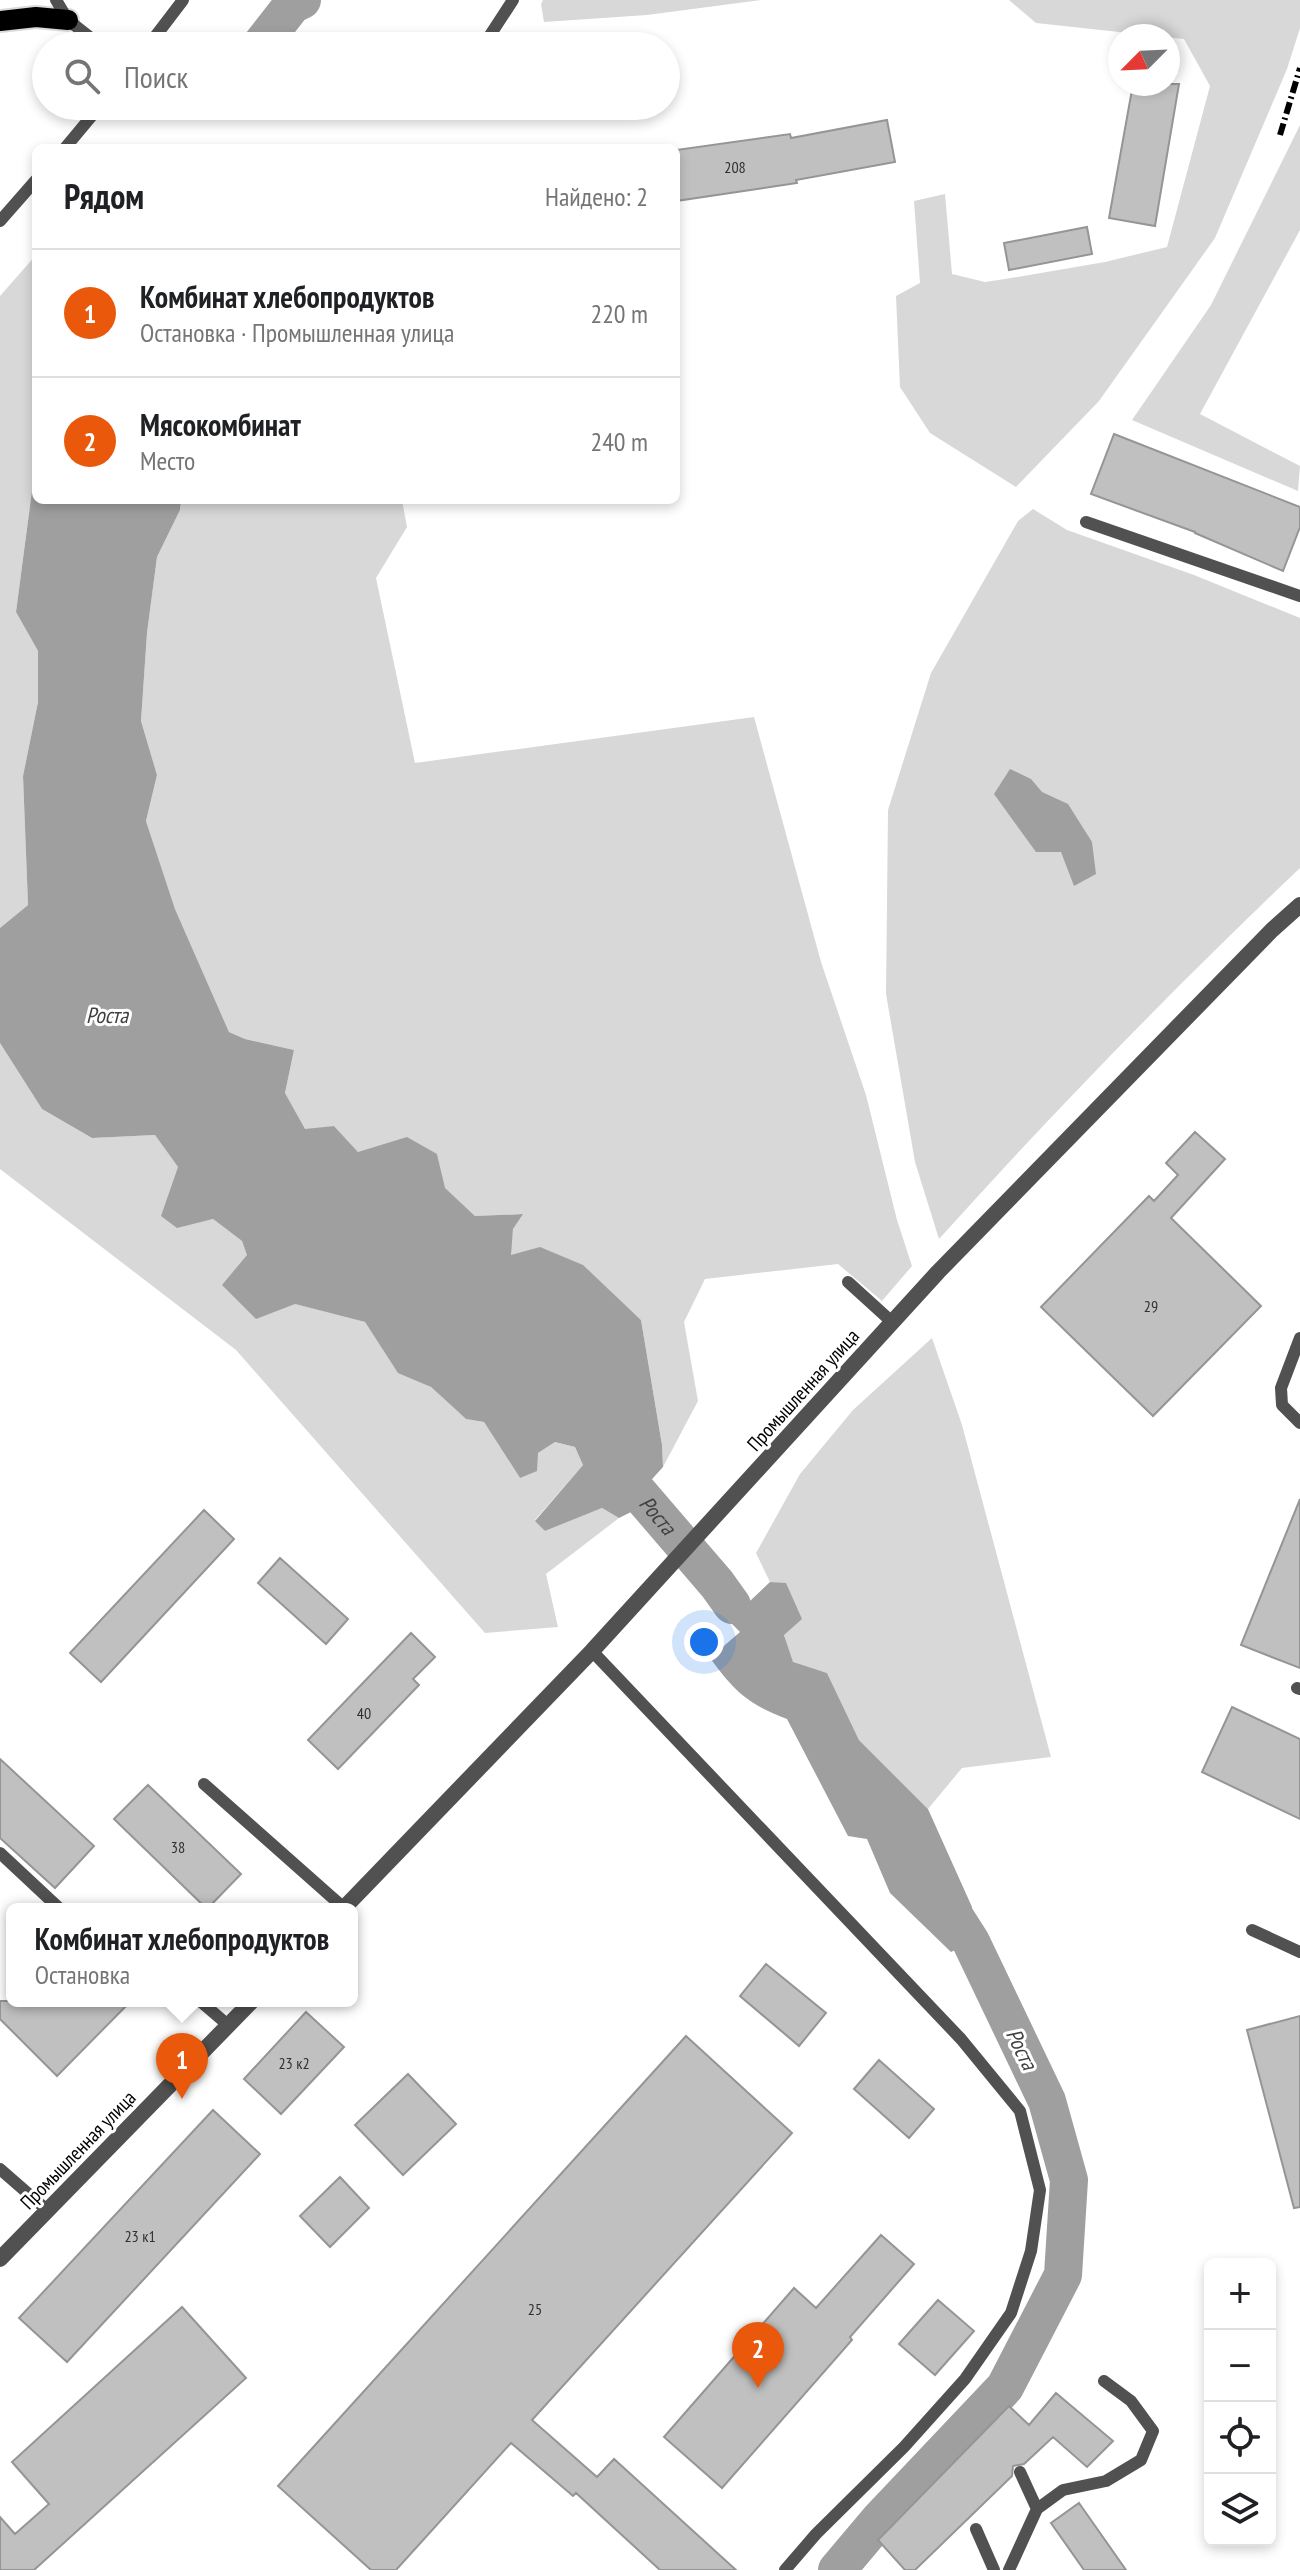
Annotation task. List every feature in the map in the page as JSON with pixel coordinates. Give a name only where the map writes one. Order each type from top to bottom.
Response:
[{"type":"main road","points":[[0,21],[36,17],[68,20]]},
{"type":"street","name":"Промышленная улица","points":[[348,1903],[592,1651],[892,1322],[1272,930],[1300,905]]},
{"type":"street","name":"Промышленная улица","points":[[0,2259],[246,2007]]},
{"type":"lane","points":[[56,0],[68,20],[83,32]]},
{"type":"lane","points":[[159,32],[183,0]]},
{"type":"lane","points":[[492,32],[513,0]]},
{"type":"lane","points":[[68,144],[88,120]]},
{"type":"lane","points":[[0,221],[32,185]]},
{"type":"lane","points":[[1086,522],[1300,596]]},
{"type":"lane","points":[[848,1282],[892,1322]]},
{"type":"lane","points":[[1300,1338],[1281,1388],[1282,1405],[1300,1423]]},
{"type":"lane","points":[[592,1651],[971,2051],[1020,2111],[1040,2190],[1031,2251],[1011,2313],[965,2379],[785,2570]]},
{"type":"lane","points":[[204,1784],[337,1903]]},
{"type":"lane","points":[[0,1853],[54,1903]]},
{"type":"lane","points":[[1252,1930],[1300,1952]]},
{"type":"lane","points":[[207,2007],[228,2025]]},
{"type":"lane","points":[[0,2169],[47,2210]]},
{"type":"lane","points":[[1009,2570],[1037,2509],[1063,2490],[1106,2481],[1141,2460],[1153,2431],[1131,2401],[1104,2381]]},
{"type":"lane","points":[[1020,2472],[1037,2509]]},
{"type":"lane","points":[[976,2529],[994,2570]]},
{"type":"shaded area","points":[[543,0],[761,0],[647,15],[544,22]]},
{"type":"shaded area","points":[[1009,0],[1300,0],[1300,28],[1287,69],[1215,238],[1099,401],[1016,487],[930,433],[900,387],[896,296],[920,283],[914,201],[945,194],[952,274],[985,282],[1105,262],[1167,247],[1210,86],[1184,39],[1180,39],[1180,24],[1108,24],[1108,31],[1036,23]]},
{"type":"shaded area","points":[[1300,125],[1300,230],[1200,414],[1300,466],[1298,491],[1132,420],[1211,305]]},
{"type":"shaded area","points":[[32,260],[32,490],[16,612],[38,651],[38,702],[23,776],[28,905],[0,928],[0,296]]},
{"type":"shaded area","points":[[181,504],[403,504],[407,527],[376,578],[415,763],[754,717],[821,962],[866,1095],[897,1220],[912,1266],[882,1301],[838,1264],[705,1279],[684,1322],[698,1401],[663,1467],[641,1320],[582,1265],[510,1255],[513,1229],[522,1214],[475,1216],[444,1188],[437,1154],[358,1152],[334,1126],[305,1130],[285,1093],[294,1050],[245,1039],[229,1032],[175,909],[146,821],[157,775],[141,721],[147,633],[157,557]]},
{"type":"shaded area","points":[[1033,509],[1067,530],[1194,575],[1300,618],[1300,868],[1116,1050],[939,1239],[915,1162],[886,994],[888,810],[931,673],[1018,521]]},
{"type":"shaded area","points":[[0,1043],[42,1109],[92,1138],[155,1135],[178,1167],[177,1227],[213,1219],[242,1241],[247,1254],[295,1304],[365,1322],[398,1372],[431,1387],[466,1419],[484,1422],[520,1478],[538,1453],[555,1442],[575,1447],[583,1465],[535,1520],[545,1531],[602,1508],[619,1518],[546,1574],[558,1627],[485,1633],[236,1350],[0,1169]]},
{"type":"shaded area","points":[[932,1338],[962,1425],[1051,1757],[962,1768],[928,1809],[859,1740],[827,1673],[793,1663],[784,1635],[786,1584],[770,1582],[756,1553],[800,1474],[853,1410]]},
{"type":"water","name":"Роста","points":[[32,490],[32,504],[181,504],[157,557],[147,633],[141,721],[157,775],[146,821],[175,909],[229,1032],[245,1039],[294,1050],[285,1093],[305,1129],[334,1126],[358,1152],[407,1137],[437,1154],[445,1188],[475,1216],[523,1214],[513,1229],[511,1255],[540,1247],[583,1265],[641,1320],[663,1467],[635,1498],[631,1512],[619,1518],[602,1508],[545,1531],[535,1521],[583,1465],[575,1447],[555,1442],[538,1453],[537,1471],[520,1478],[484,1422],[466,1419],[431,1387],[398,1373],[365,1322],[295,1304],[256,1319],[222,1285],[247,1255],[242,1241],[213,1219],[177,1228],[161,1216],[178,1167],[155,1135],[92,1138],[42,1109],[0,1043],[0,928],[28,905],[23,776],[38,702],[38,651],[16,612]]},
{"type":"water","points":[[1010,769],[1031,779],[1042,792],[1068,804],[1092,842],[1096,874],[1074,886],[1061,852],[1036,852],[994,794]]},
{"type":"water","name":"Роста","points":[[704,1563],[750,1601],[770,1582],[786,1583],[802,1619],[784,1635],[793,1662],[827,1673],[859,1740],[928,1809],[972,1907],[971,1942],[951,1952],[890,1893],[867,1839],[848,1836],[787,1719],[743,1696],[710,1658],[740,1632],[718,1610],[694,1570]]},
{"type":"building","points":[[1131,96],[1177,96],[1155,226],[1109,218]]},
{"type":"building","points":[[887,120],[895,162],[796,180],[797,183],[680,200],[680,149],[790,134],[791,138]]},
{"type":"building","points":[[1087,227],[1092,254],[1009,270],[1004,243]]},
{"type":"building","points":[[1114,434],[1300,507],[1300,527],[1283,571],[1195,532],[1091,494]]},
{"type":"building","points":[[1195,1132],[1225,1159],[1171,1218],[1261,1306],[1153,1416],[1041,1307],[1149,1196],[1154,1201],[1178,1175],[1166,1163]]},
{"type":"building","points":[[1300,1499],[1300,1668],[1241,1645]]},
{"type":"building","points":[[204,1510],[234,1539],[101,1682],[70,1653]]},
{"type":"building","points":[[280,1558],[348,1619],[326,1644],[258,1583]]},
{"type":"building","points":[[411,1633],[435,1657],[413,1679],[419,1685],[338,1769],[308,1740]]},
{"type":"building","points":[[1232,1707],[1300,1739],[1300,1819],[1202,1772]]},
{"type":"building","points":[[0,1759],[94,1846],[55,1888],[0,1838]]},
{"type":"building","points":[[148,1785],[241,1874],[213,1903],[201,1903],[114,1819]]},
{"type":"building","points":[[766,1964],[826,2013],[799,2046],[740,1996]]},
{"type":"building","points":[[0,2001],[6,2001],[6,2007],[125,2007],[57,2076],[0,2019]]},
{"type":"building","points":[[306,2012],[344,2047],[281,2114],[244,2079]]},
{"type":"building","points":[[1300,2016],[1300,2207],[1294,2208],[1247,2030]]},
{"type":"building","points":[[686,2036],[792,2133],[532,2420],[597,2477],[614,2459],[736,2570],[660,2570],[576,2493],[573,2496],[511,2443],[396,2570],[371,2570],[278,2486]]},
{"type":"building","points":[[879,2060],[934,2109],[909,2138],[854,2089]]},
{"type":"building","points":[[408,2074],[456,2124],[403,2175],[355,2125]]},
{"type":"building","points":[[213,2110],[260,2154],[67,2362],[19,2318]]},
{"type":"building","points":[[340,2177],[369,2208],[330,2247],[300,2216]]},
{"type":"building","points":[[881,2235],[914,2264],[722,2488],[664,2437],[794,2288],[816,2308]]},
{"type":"building","points":[[938,2300],[974,2331],[935,2375],[899,2344]]},
{"type":"building","points":[[182,2307],[246,2378],[34,2570],[0,2570],[0,2517],[15,2534],[49,2504],[12,2462]]},
{"type":"building","points":[[1056,2393],[1113,2441],[1087,2467],[1053,2437],[1024,2464],[1013,2466],[1012,2476],[915,2570],[905,2570],[878,2540],[1009,2406],[1029,2425]]},
{"type":"building","points":[[1079,2503],[1126,2570],[1084,2570],[1051,2523]]},
{"type":"waterway","name":"Роста","points":[[271,32],[292,5],[302,0]]},
{"type":"waterway","name":"Роста","points":[[607,1456],[732,1605]]},
{"type":"waterway","name":"Роста","points":[[837,2570],[880,2519],[1005,2387],[1063,2275],[1069,2180],[1047,2101],[971,1942],[943,1898]]},
{"type":"railway","points":[[1280,135],[1300,68]]},
{"type":"place","name":"Комбинат хлебопродуктов","points":[[182,2099]]},
{"type":"place","name":"Мясокомбинат","points":[[758,2388]]}]
